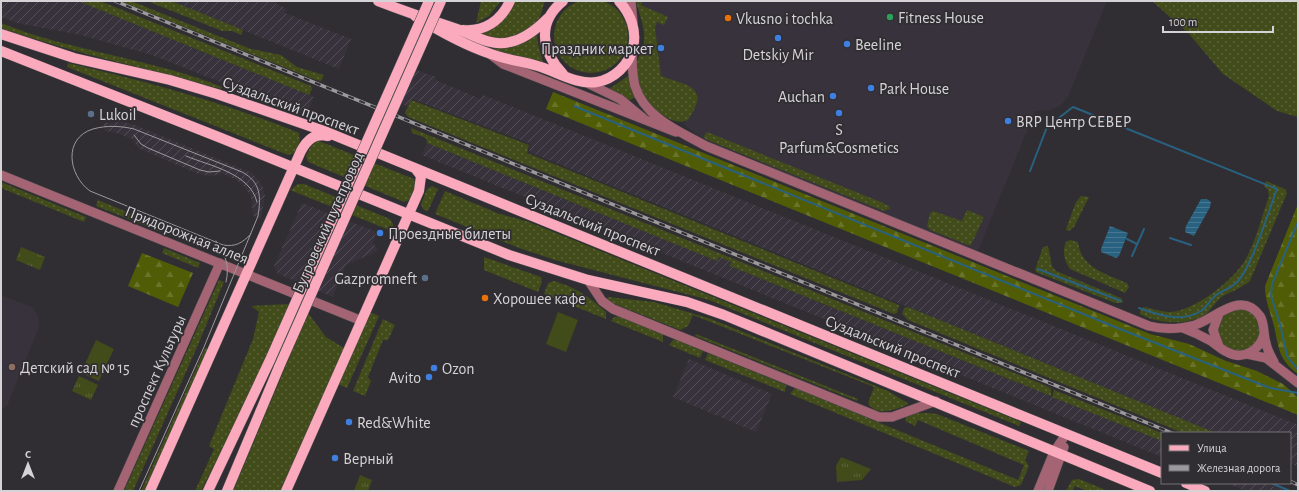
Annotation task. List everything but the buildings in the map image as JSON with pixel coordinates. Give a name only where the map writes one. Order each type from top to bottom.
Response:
[{"type":"main road","points":[[378,1],[485,41],[509,43],[530,34],[563,1]]},
{"type":"main road","name":"Бугровский путепровод","points":[[208,491],[270,360],[429,1]]},
{"type":"main road","name":"Бугровский путепровод","points":[[227,491],[279,367],[441,1]]},
{"type":"main road","points":[[459,30],[481,30],[492,24],[501,16],[510,1]]},
{"type":"main road","points":[[552,1],[550,15],[545,30],[549,56],[566,76]]},
{"type":"main road","points":[[415,16],[445,35],[490,54],[534,65],[585,82],[597,82],[613,75],[626,63],[632,52],[634,34],[627,9],[619,1]]},
{"type":"main road","name":"Суздальский проспект","points":[[1,34],[74,58],[170,80],[278,114],[415,168],[1161,473]]},
{"type":"main road","points":[[1,51],[294,167],[509,255],[588,280],[687,302],[724,315],[936,402],[1137,488],[1150,491]]},
{"type":"main road","points":[[153,488],[304,145],[311,138],[322,135],[340,138]]},
{"type":"main road","points":[[286,491],[409,214],[422,180],[415,168]]},
{"type":"main road","points":[[1188,484],[1205,491]]},
{"type":"street","points":[[631,1],[634,34]]},
{"type":"street","points":[[632,52],[635,85],[646,108],[656,116],[709,147],[1149,326],[1165,329],[1183,328],[1208,320],[1230,306],[1240,305],[1249,307],[1256,312],[1262,320],[1266,344],[1274,362]]},
{"type":"street","points":[[490,54],[503,64],[647,122],[689,136]]},
{"type":"street","points":[[585,82],[630,106],[647,122]]},
{"type":"street","name":"Придорожная аллея","points":[[1,175],[362,321]]},
{"type":"street","name":"проспект Культуры","points":[[118,491],[220,263]]},
{"type":"street","points":[[588,280],[602,301],[613,309],[879,417],[892,417],[936,402]]},
{"type":"street","points":[[1219,314],[1213,330],[1219,346]]},
{"type":"street","points":[[1183,328],[1232,354],[1261,356],[1274,362],[1298,383]]},
{"type":"street","points":[[1247,354],[1256,348],[1264,334]]},
{"type":"street","points":[[1038,491],[1058,454],[1066,434]]},
{"type":"street","points":[[1048,491],[1058,454]]},
{"type":"shaded area","points":[[1,1],[78,1],[314,97],[306,116],[152,55],[81,35],[17,23],[1,17]]},
{"type":"shaded area","points":[[171,1],[272,1],[287,9],[285,13],[351,39],[339,69]]},
{"type":"shaded area","points":[[636,1],[1107,1],[1068,97],[1061,105],[1051,110],[1035,111],[978,251],[705,140],[684,125],[697,92],[660,77]]},
{"type":"shaded area","points":[[413,69],[436,77],[435,80],[481,99],[483,95],[1298,425],[1298,467],[1291,464],[1291,432],[1214,432],[529,152],[531,144],[412,99],[408,107],[399,103]]},
{"type":"shaded area","points":[[122,122],[135,125],[252,173],[262,185],[265,195],[261,219],[253,216],[251,197],[243,185],[235,179],[223,174],[209,176],[198,174],[138,148],[132,139],[117,133],[105,131],[103,123]]},
{"type":"shaded area","points":[[427,143],[717,260],[718,257],[731,262],[730,266],[1161,441],[1161,457],[422,155]]},
{"type":"shaded area","points":[[302,203],[377,232],[373,243],[378,251],[346,265],[333,297],[278,274],[274,266]]},
{"type":"shaded area","name":"Детский сад № 15","points":[[1,295],[32,307],[38,316],[39,327],[7,406],[1,410]]},
{"type":"shaded area","points":[[689,359],[772,394],[756,432],[673,397]]},
{"type":"shaded area","points":[[1228,484],[1268,484],[1285,491],[1246,491]]},
{"type":"green space","points":[[584,-1],[598,-1],[612,5],[622,15],[628,29],[628,43],[622,57],[612,67],[598,73],[584,73],[570,67],[560,57],[554,43],[554,29],[560,15],[570,5]]},
{"type":"green space","points":[[78,1],[100,1],[311,86],[312,89],[309,95]]},
{"type":"green space","points":[[120,1],[131,1],[251,49],[281,55],[297,67],[324,75],[321,81],[316,80]]},
{"type":"green space","points":[[147,1],[171,1],[243,30],[241,35],[232,31],[222,31]]},
{"type":"green space","points":[[481,1],[500,2],[489,16],[476,23]]},
{"type":"green space","points":[[515,1],[545,1],[540,17],[528,30],[508,40],[483,36],[483,34],[498,24],[509,13]]},
{"type":"green space","points":[[636,1],[642,1],[641,5],[668,17],[664,25],[657,22],[655,28],[661,76],[687,85],[697,94],[695,109],[688,120],[672,120],[662,115],[646,101],[643,95],[637,81],[636,66],[643,47],[644,35],[643,25]]},
{"type":"green space","points":[[1152,1],[1298,1],[1298,117],[1277,111],[1223,74],[1189,34]]},
{"type":"green space","points":[[1,23],[56,41],[195,77],[222,87],[221,89],[60,47],[1,28]]},
{"type":"green space","points":[[537,32],[538,44],[543,62],[494,50],[495,46]]},
{"type":"green space","points":[[68,63],[156,85],[214,102],[299,133],[300,141],[294,153],[288,155],[67,67]]},
{"type":"green space","points":[[628,76],[636,96],[629,101],[609,89]]},
{"type":"green space","points":[[553,92],[1150,334],[1189,344],[1226,361],[1257,371],[1283,384],[1298,397],[1298,415],[546,109]]},
{"type":"green space","points":[[411,100],[529,145],[527,153],[899,305],[897,313],[894,314],[408,117],[405,113]]},
{"type":"green space","points":[[411,128],[1049,387],[1051,389],[1051,396],[730,266],[731,262],[719,257],[717,261],[427,143],[426,138],[412,133]]},
{"type":"green space","points":[[707,132],[881,202],[889,206],[890,209],[884,211],[705,139],[704,136]]},
{"type":"green space","points":[[319,141],[414,179],[415,186],[409,200],[404,202],[308,162],[306,156],[312,144]]},
{"type":"green space","points":[[1266,181],[1285,189],[1287,193],[1250,281],[1240,288],[1223,296],[1206,314],[1199,318],[1182,322],[1164,322],[1140,314],[1143,307],[1170,312],[1190,307],[1211,294],[1238,270],[1244,262],[1255,238],[1269,196],[1268,190],[1264,186]]},
{"type":"green space","points":[[1,182],[86,217],[84,222],[1,188]]},
{"type":"green space","points":[[298,184],[304,184],[390,219],[393,224],[394,232],[290,190]]},
{"type":"green space","points":[[432,186],[438,189],[428,211],[423,209],[421,204],[427,189]]},
{"type":"green space","points":[[445,191],[497,213],[529,222],[1021,422],[1019,426],[709,300],[555,260],[519,248],[435,214]]},
{"type":"green space","points":[[1081,196],[1089,197],[1074,227],[1069,231],[1066,230],[1076,202]]},
{"type":"green space","points":[[98,200],[163,227],[161,232],[96,206]]},
{"type":"green space","points":[[1298,204],[1298,374],[1291,369],[1280,353],[1267,301],[1265,286]]},
{"type":"green space","points":[[967,210],[984,217],[971,245],[930,230],[927,226],[930,213],[933,211],[962,221]]},
{"type":"green space","points":[[1070,240],[1078,242],[1080,251],[1089,264],[1103,273],[1127,283],[1129,287],[1125,293],[1070,269],[1066,262],[1064,253],[1066,242]]},
{"type":"green space","points":[[1048,246],[1052,266],[1056,271],[1121,298],[1123,301],[1122,303],[1115,303],[1036,272],[1035,270],[1043,247]]},
{"type":"green space","points":[[21,247],[45,257],[40,270],[16,260]]},
{"type":"green space","points":[[164,248],[200,263],[198,268],[162,253]]},
{"type":"green space","points":[[142,253],[193,273],[178,307],[128,286]]},
{"type":"green space","points":[[484,257],[541,277],[542,282],[538,292],[484,270]]},
{"type":"green space","points":[[219,280],[224,282],[198,345],[133,491],[124,491]]},
{"type":"green space","points":[[554,281],[576,290],[588,297],[606,312],[606,319],[544,294],[548,283]]},
{"type":"green space","points":[[608,297],[654,302],[711,319],[888,391],[909,404],[893,410],[877,410],[872,408],[868,403],[874,387],[693,315],[688,326],[680,330],[615,304],[607,299]]},
{"type":"green space","points":[[289,304],[258,378],[201,491],[195,491],[214,449],[209,446],[253,339],[259,312],[251,306]]},
{"type":"green space","points":[[908,307],[1214,432],[1181,432],[908,320],[902,314],[904,308]]},
{"type":"green space","points":[[1239,309],[1254,315],[1260,330],[1254,345],[1239,351],[1224,345],[1218,330],[1224,315]]},
{"type":"green space","points":[[370,312],[379,316],[347,388],[338,384]]},
{"type":"green space","points":[[558,312],[578,320],[566,352],[546,344]]},
{"type":"green space","points":[[308,313],[326,337],[344,348],[280,491],[233,491]]},
{"type":"green space","points":[[618,316],[663,334],[663,342],[611,321],[613,318]]},
{"type":"green space","points":[[383,319],[395,325],[388,340],[383,340],[368,377],[371,381],[365,396],[353,391]]},
{"type":"green space","points":[[696,334],[858,399],[857,401],[695,336]]},
{"type":"green space","points":[[674,339],[703,351],[700,358],[669,345]]},
{"type":"green space","points":[[96,340],[114,349],[99,381],[81,373]]},
{"type":"green space","points":[[205,348],[208,349],[144,491],[141,491]]},
{"type":"green space","points":[[708,353],[786,385],[785,392],[705,360]]},
{"type":"green space","points":[[79,376],[98,385],[91,400],[72,391]]},
{"type":"green space","points":[[795,388],[1018,480],[1024,465],[918,420],[915,426],[905,421],[907,416],[914,414],[937,414],[1029,451],[1025,460],[1029,466],[1021,485],[1015,487],[790,394]]},
{"type":"green space","points":[[1054,390],[1161,433],[1161,441],[1052,397]]},
{"type":"green space","points":[[841,457],[871,469],[862,480],[837,482],[836,466]]},
{"type":"green space","points":[[360,475],[372,480],[368,491],[354,491]]},
{"type":"green space","points":[[1079,479],[1108,491],[1087,491],[1075,486],[1072,491],[1066,491],[1072,480]]},
{"type":"water","points":[[1201,199],[1207,199],[1211,202],[1210,207],[1194,236],[1185,232],[1186,226]]},
{"type":"water","points":[[1110,226],[1128,233],[1119,256],[1116,258],[1101,252]]},
{"type":"waterway","points":[[574,106],[1120,329],[1270,388],[1298,393]]},
{"type":"waterway","points":[[1030,171],[1047,127],[1073,107],[1277,189],[1248,266],[1234,285],[1215,296],[1201,311],[1186,317],[1170,317],[1139,308]]},
{"type":"waterway","points":[[1298,222],[1272,284],[1271,296],[1280,324],[1287,356],[1298,370]]},
{"type":"waterway","points":[[1132,256],[1144,229]]},
{"type":"waterway","points":[[1170,238],[1191,245]]},
{"type":"waterway","points":[[1127,239],[1137,244]]},
{"type":"waterway","points":[[1038,269],[1121,301]]},
{"type":"waterway","points":[[1273,484],[1290,491]]},
{"type":"tram line","points":[[139,491],[204,347],[258,216],[259,196],[253,180],[242,172],[134,129],[114,126],[103,127],[93,129],[83,134],[77,140],[73,148],[73,167],[77,176],[90,191],[223,245],[238,244],[245,240],[248,237],[251,234]]},
{"type":"tram line","points":[[134,135],[141,144],[148,148],[200,170],[209,172],[220,171]]},
{"type":"tram line","points":[[186,156],[217,167],[238,177],[253,192],[257,202]]},
{"type":"tram line","points":[[216,241],[226,260],[226,282]]},
{"type":"railway","points":[[115,1],[1170,432]]},
{"type":"railway","points":[[1291,482],[1298,485]]},
{"type":"place","name":"Fitness House","points":[[890,17]]},
{"type":"place","name":"Vkusno i tochka","points":[[728,18]]},
{"type":"place","name":"Detskiy Mir","points":[[778,38]]},
{"type":"place","name":"Beeline","points":[[847,44]]},
{"type":"place","name":"Праздник маркет","points":[[661,48]]},
{"type":"place","name":"Park House","points":[[871,88]]},
{"type":"place","name":"Auchan","points":[[833,96]]},
{"type":"place","name":"S Parfum&Cosmetics","points":[[839,113]]},
{"type":"place","name":"Lukoil","points":[[91,114]]},
{"type":"place","name":"BRP Центр СЕВЕР","points":[[1008,121]]},
{"type":"place","name":"Проездные билеты","points":[[380,233]]},
{"type":"place","name":"Gazpromneft","points":[[425,278]]},
{"type":"place","name":"Хорошее кафе","points":[[485,298]]},
{"type":"place","name":"Детский сад № 15","points":[[12,367]]},
{"type":"place","name":"Ozon","points":[[434,368]]},
{"type":"place","name":"Avito","points":[[429,377]]},
{"type":"place","name":"Red&White","points":[[349,422]]},
{"type":"place","name":"Верный","points":[[335,458]]}]
